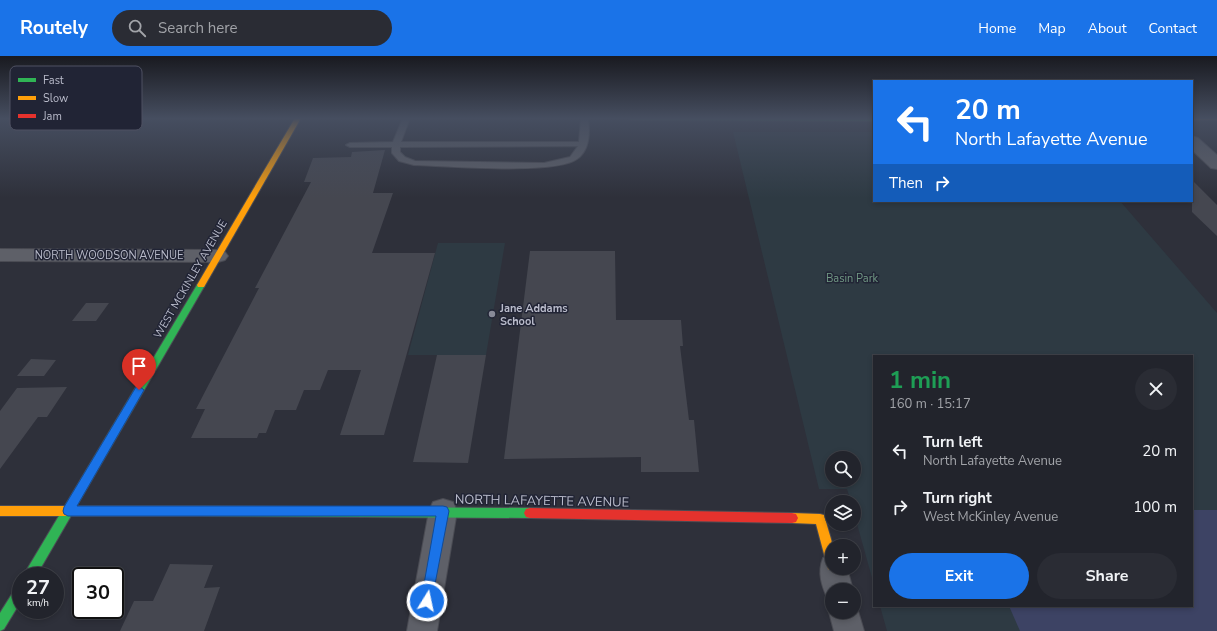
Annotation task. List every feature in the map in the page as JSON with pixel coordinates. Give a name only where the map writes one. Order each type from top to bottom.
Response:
[{"type":"street","name":"WEST MCKINLEY AVENUE","points":[[34,567],[283,145]]},
{"type":"street","points":[[1196,145],[1217,164]]},
{"type":"street","name":"NORTH WOODSON AVENUE","points":[[0,255],[218,256]]},
{"type":"street","name":"NORTH LAFAYETTE AVENUE","points":[[0,511],[443,511],[820,519],[825,539]]},
{"type":"street","points":[[422,631],[443,511]]},
{"type":"street","points":[[0,625],[12,605]]},
{"type":"street","points":[[846,619],[849,631]]},
{"type":"lane","points":[[350,145],[358,145]]},
{"type":"lane","points":[[396,145],[396,153],[402,159],[414,163],[544,166],[563,163],[576,157],[583,145]]},
{"type":"green space","name":"Basin Park","points":[[736,145],[873,145],[873,202],[1121,202],[1217,313],[1217,631],[887,631],[880,607],[1193,607],[1193,355],[873,355],[873,581],[859,531],[861,531],[861,495],[849,495],[847,489],[819,489]]},
{"type":"green space","points":[[438,243],[505,243],[486,355],[408,355]]},
{"type":"water","points":[[1193,510],[1217,510],[1217,631],[1020,631],[1009,607],[1193,607]]},
{"type":"building","points":[[385,150],[373,193],[393,193],[372,253],[435,253],[384,435],[340,435],[361,370],[328,370],[320,390],[304,390],[296,410],[275,410],[266,433],[259,433],[257,438],[191,438],[205,409],[196,409],[259,288],[255,288],[311,182],[304,182],[313,158],[351,157],[352,152]]},
{"type":"building","points":[[1193,181],[1217,205],[1217,236],[1192,212]]},
{"type":"building","points":[[530,251],[615,251],[616,320],[681,320],[683,346],[680,346],[689,420],[694,420],[699,472],[641,472],[641,457],[504,459]]},
{"type":"building","points":[[86,303],[109,303],[96,321],[72,321]]},
{"type":"building","points":[[437,355],[486,355],[468,463],[413,462]]},
{"type":"building","points":[[31,359],[56,360],[44,376],[17,376]]},
{"type":"building","points":[[67,387],[47,417],[38,417],[0,469],[0,411],[17,388]]},
{"type":"building","points":[[170,564],[213,565],[204,588],[220,587],[204,631],[120,631],[134,601],[153,601]]},
{"type":"traffic: fast","points":[[34,567],[201,285]]},
{"type":"traffic: fast","points":[[198,511],[530,513]]},
{"type":"traffic: fast","points":[[0,625],[12,605]]},
{"type":"traffic: slow","points":[[201,285],[282,145]]},
{"type":"traffic: slow","points":[[0,511],[198,511]]},
{"type":"traffic: slow","points":[[792,518],[820,519],[825,539]]},
{"type":"traffic: jam","points":[[530,513],[792,518]]},
{"type":"place","name":"Jane Addams School","points":[[492,314]]},
{"type":"route","points":[[139,390],[68,511],[443,511],[427,601]]}]
